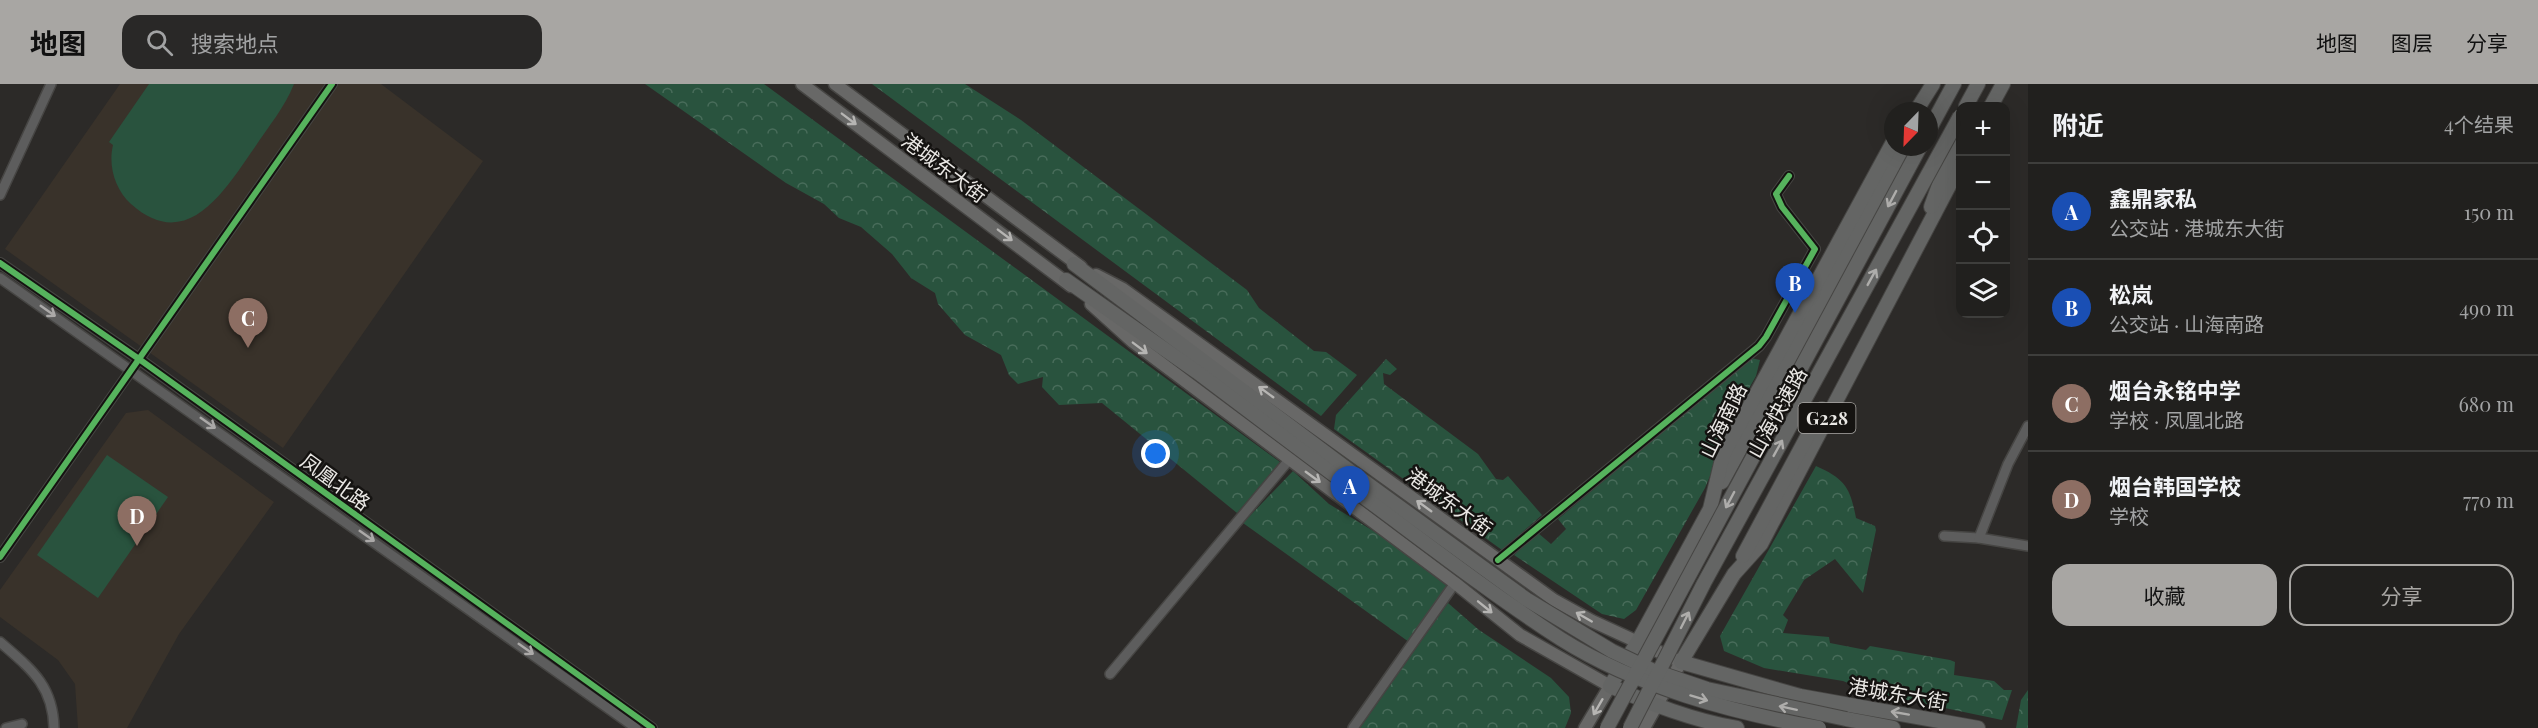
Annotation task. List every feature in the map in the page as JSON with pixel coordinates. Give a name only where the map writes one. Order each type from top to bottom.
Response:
[{"type":"highway","points":[[1922,102],[1933,84]]},
{"type":"highway","points":[[1935,102],[1947,84]]},
{"type":"highway","points":[[1938,113],[1954,84]]},
{"type":"highway","points":[[1993,102],[2003,84]]},
{"type":"highway","points":[[1969,102],[1976,88]]},
{"type":"highway","name":"山海快速路","points":[[1630,728],[1704,583],[1956,123]]},
{"type":"highway","points":[[1734,574],[1928,214],[1956,138]]},
{"type":"highway","name":"山海南路","points":[[1610,686],[1636,644],[1710,509],[1723,455],[1885,156]]},
{"type":"highway","points":[[1710,509],[1735,455],[1900,156]]},
{"type":"highway","name":"山海快速路","points":[[1607,728],[1915,156]]},
{"type":"highway","name":"G228","points":[[1681,662],[1734,574],[1761,544],[1956,173]]},
{"type":"highway","name":"港城东大街","points":[[1074,264],[1350,479],[1562,639],[1605,662],[1703,700],[1819,728]]},
{"type":"highway","name":"港城东大街","points":[[1066,280],[1526,599],[1612,651],[1654,671],[1707,689],[1893,728]]},
{"type":"highway","name":"港城东大街","points":[[1681,662],[1800,696],[1978,728]]},
{"type":"highway","name":"港城东大街","points":[[1610,686],[1657,707],[1708,723],[1737,728]]},
{"type":"main road","name":"港城东大街","points":[[802,84],[1066,280],[1133,342],[1455,583],[1520,635],[1610,686]]},
{"type":"main road","name":"港城东大街","points":[[835,84],[851,90],[1074,264],[1123,289],[1554,600],[1636,644],[1681,662]]},
{"type":"main road","points":[[1644,728],[1681,662]]},
{"type":"main road","points":[[1586,728],[1610,686]]},
{"type":"street","points":[[0,195],[51,84]]},
{"type":"street","points":[[0,557],[332,84]]},
{"type":"street","points":[[1498,560],[1766,338],[1815,249],[1782,207],[1776,194],[1790,176]]},
{"type":"street","name":"凤凰北路","points":[[0,263],[139,359],[652,728]]},
{"type":"street","name":"凤凰北路","points":[[0,278],[132,369],[636,728]]},
{"type":"street","points":[[1979,538],[2008,464],[2028,426]]},
{"type":"street","points":[[1110,674],[1289,460]]},
{"type":"street","points":[[1944,536],[1979,538],[2028,546]]},
{"type":"street","points":[[1353,728],[1455,583]]},
{"type":"street","points":[[0,642],[46,687],[52,701],[54,728]]},
{"type":"street","points":[[6,728],[22,724]]},
{"type":"shaded area","points":[[120,84],[381,84],[483,161],[283,448],[5,249]]},
{"type":"shaded area","points":[[148,410],[274,502],[179,634],[127,728],[78,728],[75,684],[58,660],[0,617],[0,590],[126,413]]},
{"type":"green space","points":[[149,84],[294,84],[276,117],[218,196],[204,210],[188,219],[170,222],[152,218],[131,204],[117,184],[112,169],[113,145],[109,142]]},
{"type":"green space","points":[[645,84],[764,84],[1280,462],[1237,513],[1102,403],[1059,405],[1042,387],[1043,377],[1018,384],[1009,375],[1001,355],[965,335],[938,304],[935,293],[911,278],[892,254],[861,227],[839,218],[824,204],[786,183]]},
{"type":"green space","points":[[872,84],[965,84],[1021,120],[1247,290],[1259,308],[1314,351],[1326,352],[1357,375],[1321,416]]},
{"type":"green space","points":[[1751,358],[1760,360],[1756,376],[1739,406],[1705,488],[1636,610],[1624,619],[1602,614],[1514,555],[1538,533],[1551,544],[1566,529],[1558,519]]},
{"type":"green space","points":[[1386,359],[1397,369],[1390,375],[1383,373],[1384,384],[1478,454],[1496,479],[1503,480],[1508,476],[1542,515],[1502,550],[1334,429],[1336,415]]},
{"type":"green space","points":[[107,455],[168,497],[98,598],[37,555]]},
{"type":"green space","points":[[1816,466],[1834,475],[1845,485],[1856,518],[1875,526],[1876,530],[1863,593],[1835,559],[1804,580],[1783,615],[1788,620],[1783,633],[1829,637],[1830,643],[1866,650],[1870,646],[1950,660],[1955,662],[1954,675],[1994,681],[2004,690],[2012,690],[2002,720],[1873,693],[1843,681],[1764,668],[1724,651],[1720,636]]},
{"type":"green space","points":[[1293,471],[1329,504],[1380,535],[1447,586],[1423,627],[1409,642],[1243,523]]},
{"type":"green space","points":[[1448,603],[1479,630],[1551,678],[1569,697],[1571,713],[1565,728],[1360,728]]},
{"type":"green space","points":[[2028,690],[2028,728],[2016,728],[2021,700]]},
{"type":"cycle path","points":[[0,557],[332,84]]},
{"type":"cycle path","points":[[1498,560],[1759,346],[1766,337],[1815,249],[1782,207],[1776,194],[1789,176]]},
{"type":"cycle path","points":[[0,263],[139,359],[652,728]]},
{"type":"place","name":"松岚","points":[[1795,313]]},
{"type":"place","name":"烟台永铭中学","points":[[248,348]]},
{"type":"place","name":"鑫鼎家私","points":[[1350,516]]},
{"type":"place","name":"烟台韩国学校","points":[[137,546]]}]
